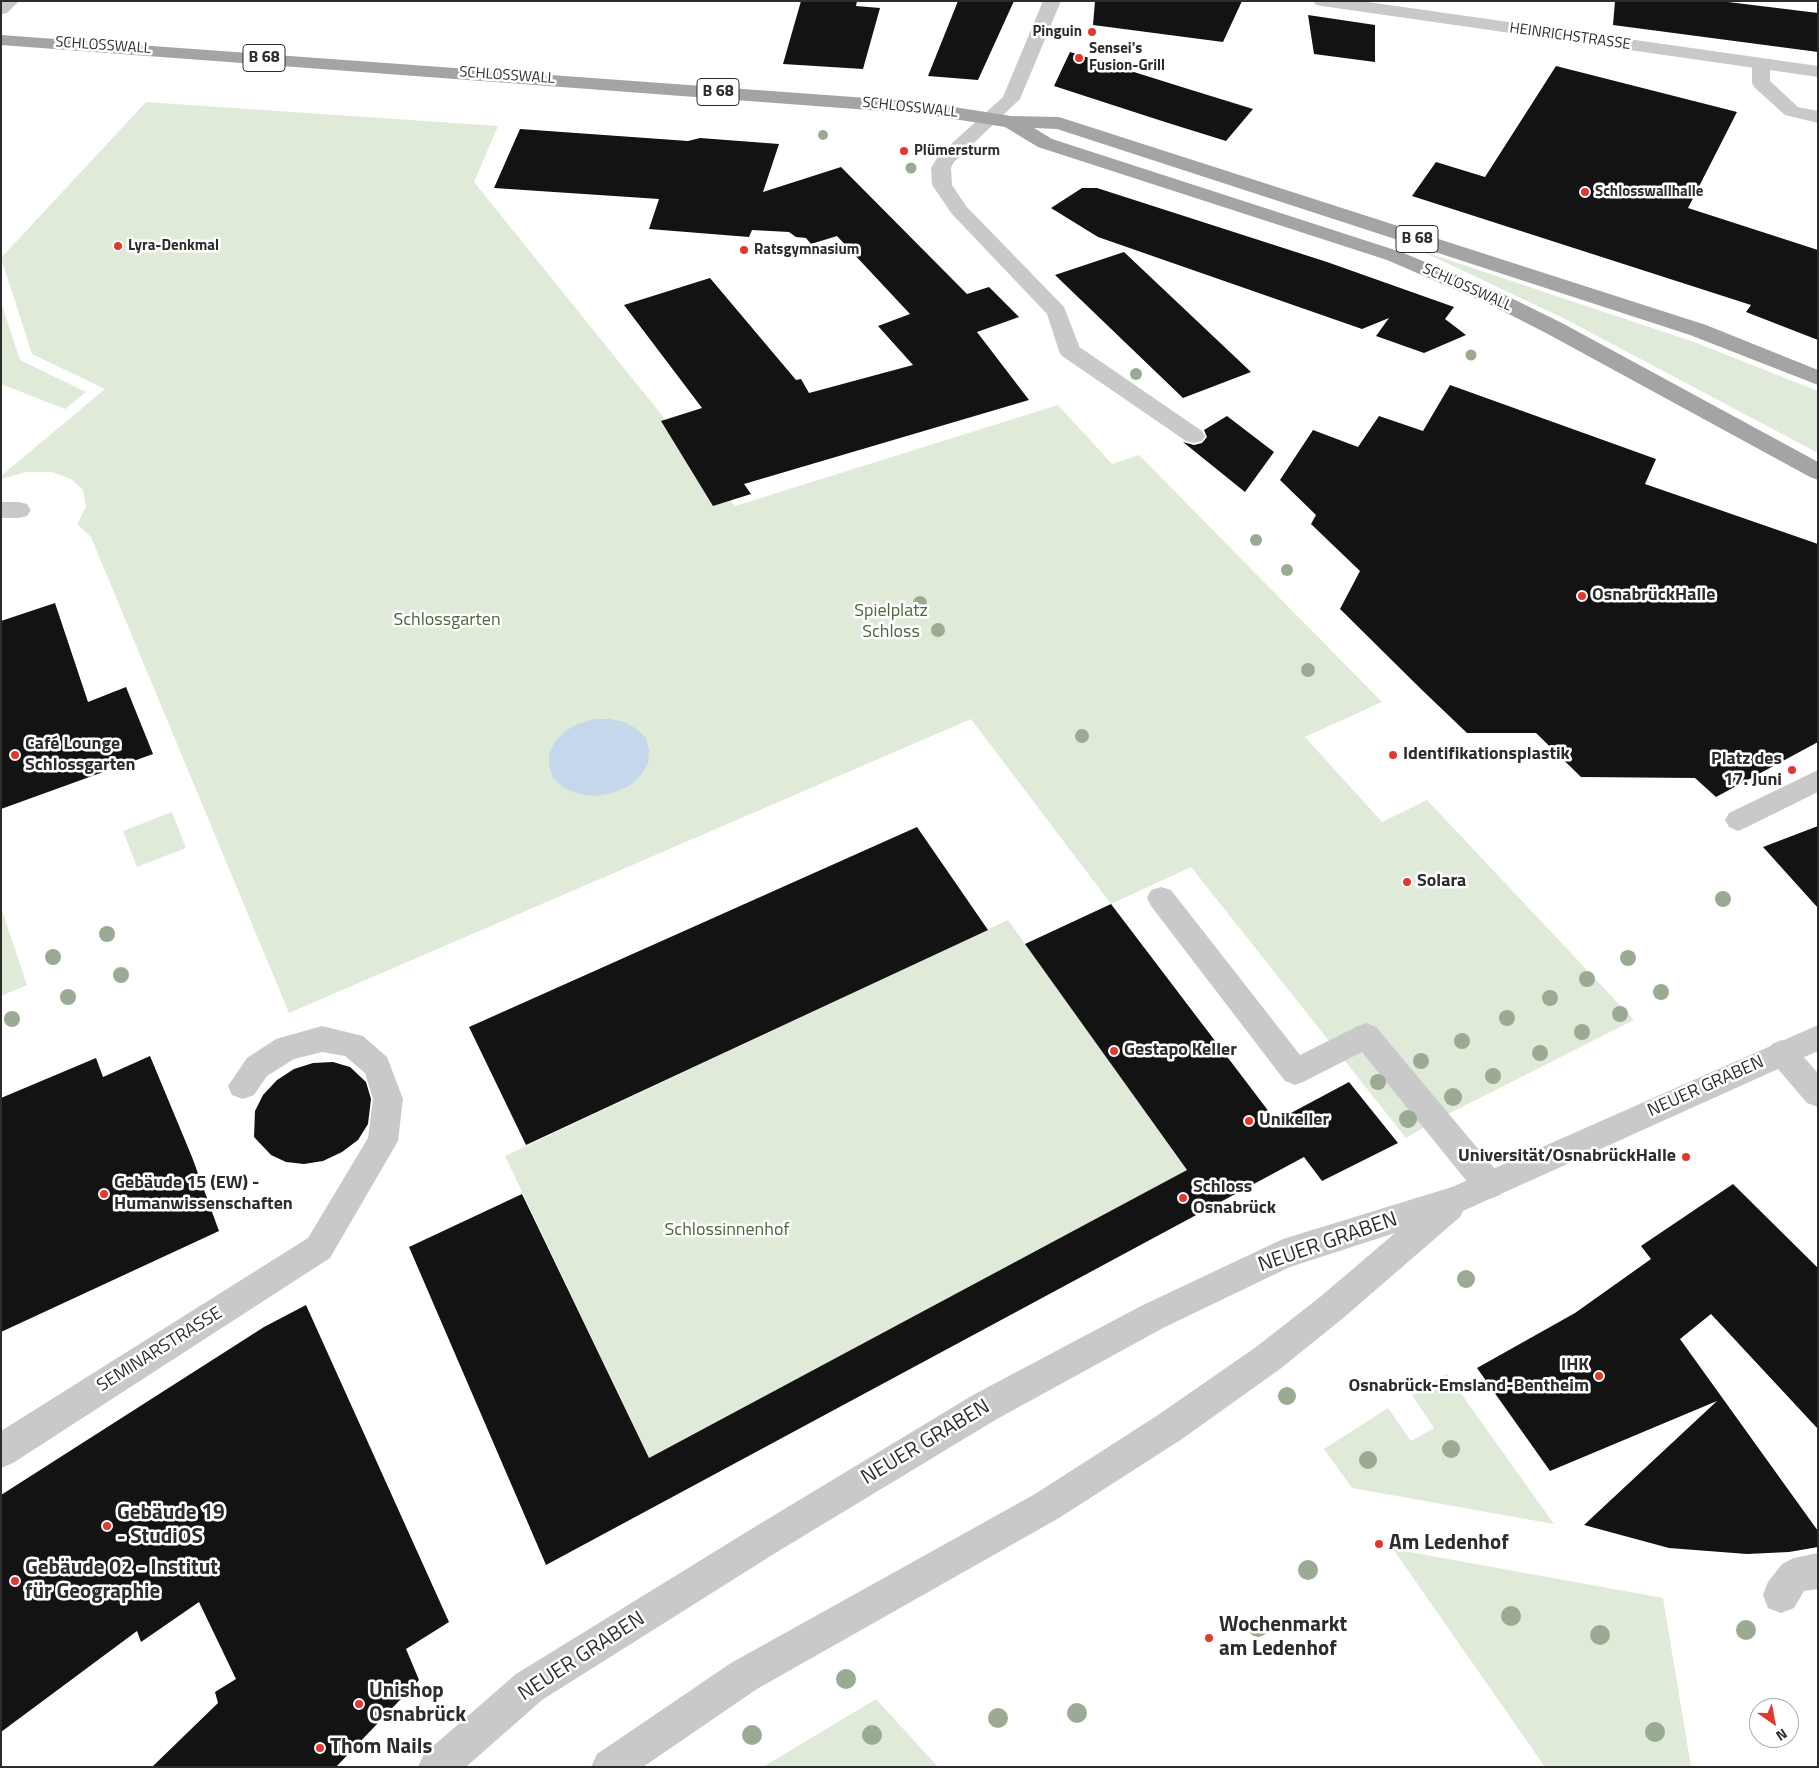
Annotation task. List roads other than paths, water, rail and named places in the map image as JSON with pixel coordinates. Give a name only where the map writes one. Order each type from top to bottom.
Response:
[{"type":"main road","name":"SCHLOSSWALL","points":[[1,40],[892,106],[1011,122],[1059,123],[1698,330],[1818,378]]},
{"type":"main road","name":"SCHLOSSWALL","points":[[1011,122],[1045,143],[1394,256],[1490,297],[1554,328],[1818,472]]},
{"type":"street","points":[[1,9],[10,1]]},
{"type":"street","points":[[1052,1],[1011,99],[946,159],[941,168],[942,185],[959,210],[1057,312],[1070,351],[1194,436]]},
{"type":"street","name":"HEINRICHSTRASSE","points":[[1322,1],[1818,72]]},
{"type":"street","points":[[1761,65],[1761,84],[1792,111],[1818,117]]},
{"type":"street","points":[[1738,820],[1818,780]]},
{"type":"street","points":[[1161,898],[1295,1072],[1366,1036],[1489,1185]]},
{"type":"street","name":"NEUER GRABEN","points":[[437,1767],[530,1687],[765,1540],[984,1407],[1152,1317],[1283,1254],[1458,1199],[1818,1036]]},
{"type":"street","name":"SEMINARSTRASSE","points":[[1,1451],[319,1248],[383,1141],[388,1099],[377,1066],[353,1045],[322,1039],[286,1048],[258,1067],[243,1086]]},
{"type":"street","points":[[1782,1053],[1818,1094]]},
{"type":"street","name":"NEUER GRABEN","points":[[610,1767],[744,1676],[1047,1506],[1170,1428],[1268,1358],[1331,1308],[1458,1199]]},
{"type":"street","points":[[1781,1595],[1794,1576],[1818,1571]]},
{"type":"water","points":[[594,719],[610,719],[624,722],[637,729],[646,738],[649,750],[648,763],[641,775],[629,786],[613,793],[595,796],[579,794],[564,788],[553,778],[549,766],[549,753],[555,742],[565,731]]},
{"type":"place","name":"Pinguin","points":[[1092,32]]},
{"type":"place","name":"Sensei's Fusion-Grill","points":[[1079,58]]},
{"type":"place","name":"Plümersturm","points":[[904,151]]},
{"type":"place","name":"Schlosswallhalle","points":[[1585,192]]},
{"type":"place","name":"Lyra-Denkmal","points":[[118,246]]},
{"type":"place","name":"Ratsgymnasium","points":[[744,250]]},
{"type":"place","name":"OsnabrückHalle","points":[[1582,596]]},
{"type":"place","name":"Café Lounge Schlossgarten","points":[[15,755]]},
{"type":"place","name":"Identifikationsplastik","points":[[1393,755]]},
{"type":"place","name":"Platz des 17. Juni","points":[[1792,770]]},
{"type":"place","name":"Solara","points":[[1407,882]]},
{"type":"place","name":"Gestapo Keller","points":[[1114,1051]]},
{"type":"place","name":"Unikeller","points":[[1249,1121]]},
{"type":"place","name":"Universität/OsnabrückHalle","points":[[1686,1157]]},
{"type":"place","name":"Gebäude 15 (EW) - Humanwissenschaften","points":[[104,1194]]},
{"type":"place","name":"Schloss Osnabrück","points":[[1183,1198]]},
{"type":"place","name":"IHK Osnabrück-Emsland-Bentheim","points":[[1599,1376]]},
{"type":"place","name":"Gebäude 19 - StudiOS","points":[[107,1526]]},
{"type":"place","name":"Am Ledenhof","points":[[1379,1544]]},
{"type":"place","name":"Gebäude 02 - Institut für Geographie","points":[[15,1581]]},
{"type":"place","name":"Wochenmarkt am Ledenhof","points":[[1209,1638]]},
{"type":"place","name":"Unishop Osnabrück","points":[[359,1704]]},
{"type":"place","name":"Thom Nails","points":[[320,1748]]},
{"type":"park label","name":"Schlossgarten","points":[[447,621]]},
{"type":"park label","name":"Spielplatz Schloss","points":[[891,622]]},
{"type":"park label","name":"Schlossinnenhof","points":[[727,1231]]}]
